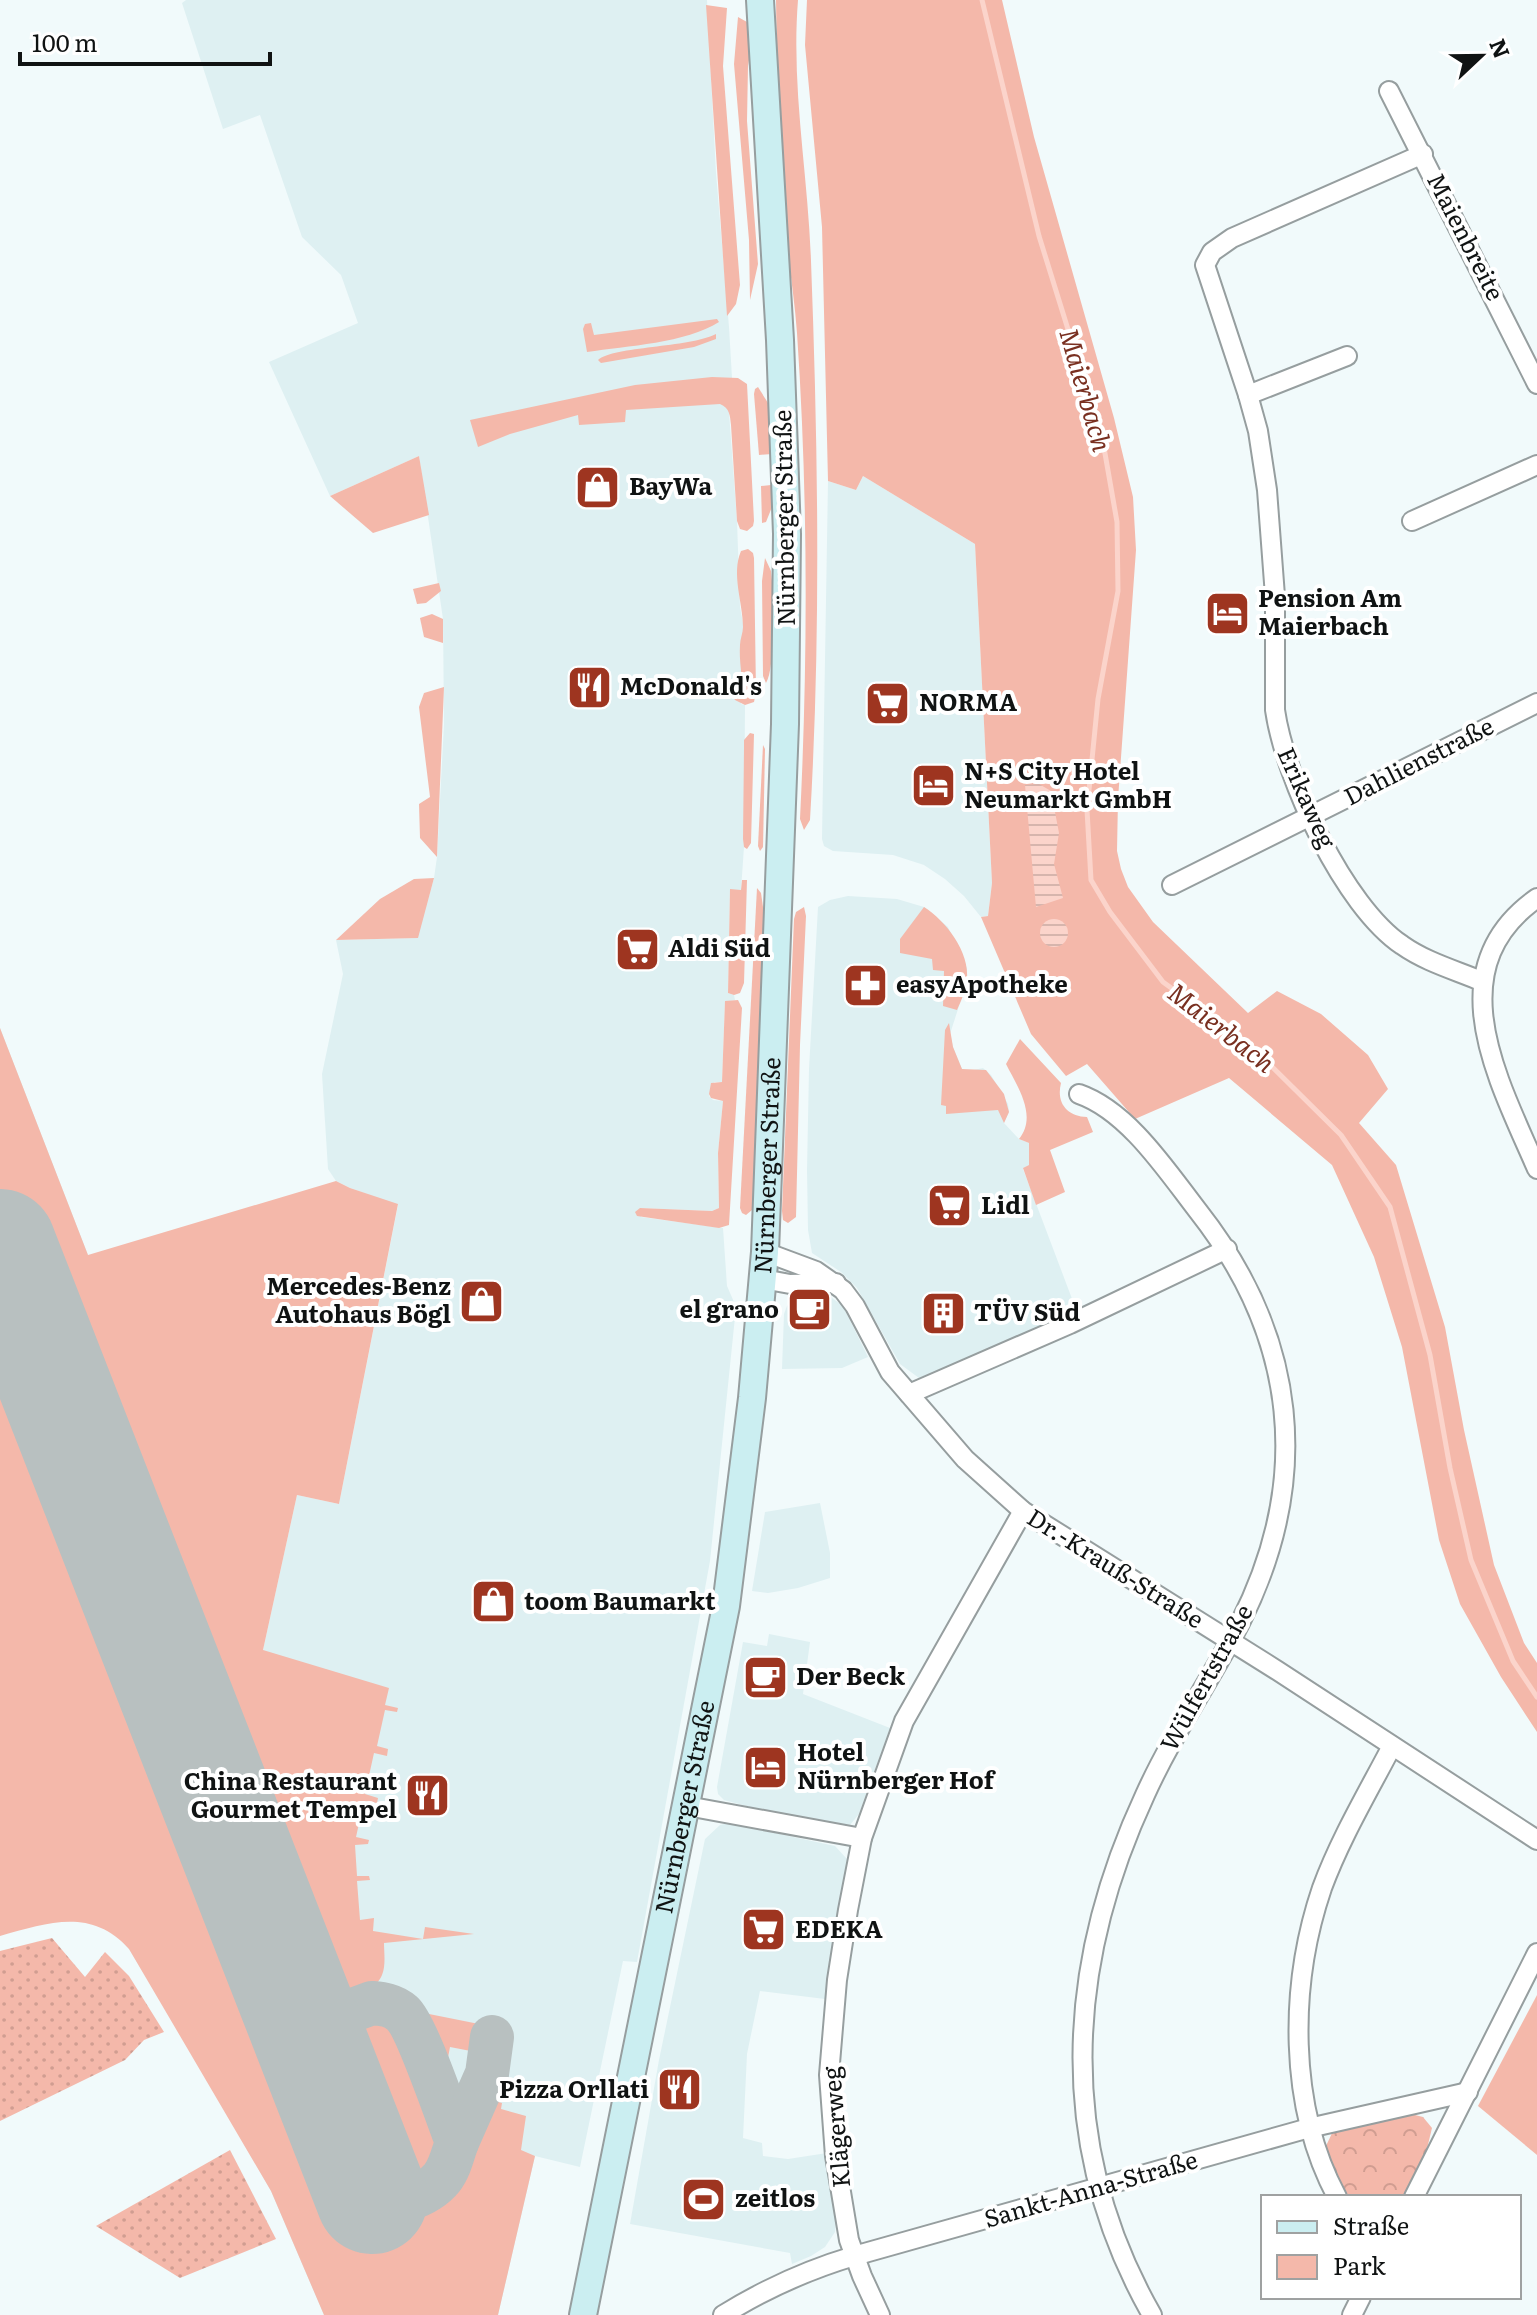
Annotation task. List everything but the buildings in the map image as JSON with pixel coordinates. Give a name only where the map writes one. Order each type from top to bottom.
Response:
[{"type":"main road","name":"Nürnberger Straße","points":[[583,2315],[728,1594],[763,1279],[785,724],[787,534],[780,340],[760,0]]},
{"type":"street","name":"Maienbreite","points":[[1389,91],[1537,384]]},
{"type":"street","name":"Erikaweg","points":[[1423,154],[1232,238],[1207,257],[1206,272],[1258,431],[1270,520],[1278,733],[1289,769],[1345,882],[1385,931],[1420,956],[1481,981]]},
{"type":"street","points":[[1248,395],[1347,356]]},
{"type":"street","points":[[1412,521],[1537,465]]},
{"type":"street","name":"Dahlienstraße","points":[[1172,885],[1537,703]]},
{"type":"street","points":[[1537,898],[1504,929],[1481,981],[1481,1012],[1487,1043],[1537,1169]]},
{"type":"street","name":"Wülfertstraße","points":[[1079,1094],[1094,1099],[1114,1112],[1161,1164],[1227,1249],[1251,1292],[1271,1344],[1278,1369],[1286,1431],[1284,1482],[1273,1536],[1253,1595],[1145,1793],[1120,1856],[1095,1940],[1083,2021],[1083,2110],[1099,2187],[1127,2265],[1152,2315]]},
{"type":"street","points":[[909,1394],[1070,1324],[1227,1249]]},
{"type":"street","name":"Dr.-Krauß-Straße","points":[[765,1252],[816,1271],[836,1283],[855,1306],[879,1355],[909,1394],[965,1459],[1023,1511],[1537,1840]]},
{"type":"street","points":[[763,1279],[803,1285],[836,1283]]},
{"type":"street","name":"Klägerweg","points":[[880,2315],[854,2256],[835,2156],[829,2075],[837,1980],[862,1838],[904,1721],[1023,1511]]},
{"type":"street","points":[[1336,2195],[1321,2165],[1309,2128],[1301,2071],[1301,2001],[1313,1923],[1323,1888],[1337,1853],[1392,1746]]},
{"type":"street","points":[[687,1806],[862,1838]]},
{"type":"street","points":[[1415,2195],[1537,1953]]},
{"type":"street","name":"Sankt-Anna-Straße","points":[[723,2315],[787,2279],[854,2256],[1309,2128],[1468,2092]]},
{"type":"shaded area","points":[[186,0],[707,0],[716,173],[732,378],[729,412],[743,623],[744,847],[741,890],[730,890],[728,993],[734,995],[735,1000],[725,1002],[722,1082],[714,1082],[709,1096],[713,1100],[723,1101],[718,1153],[719,1208],[712,1211],[640,1208],[641,1217],[723,1228],[727,1286],[734,1302],[735,1317],[710,1561],[637,1962],[623,1961],[580,2167],[535,2156],[498,2315],[324,2315],[271,2191],[177,2027],[129,1949],[116,1935],[0,1706],[0,1028],[88,1255],[263,1650],[297,1495],[339,1504],[398,1205],[336,1181],[328,1169],[322,1074],[343,974],[336,940],[417,938],[437,857],[444,724],[443,619],[419,456],[330,496],[269,362],[358,323],[341,275],[302,237],[260,115],[223,129],[182,3]]},
{"type":"shaded area","points":[[863,476],[975,544],[992,883],[988,916],[981,917],[964,896],[924,865],[893,855],[833,851],[824,846],[822,839],[828,481],[856,490]]},
{"type":"shaded area","points":[[1039,784],[1051,791],[1059,833],[1054,864],[1063,898],[1036,907],[1025,785]]},
{"type":"shaded area","points":[[848,896],[897,899],[924,907],[948,927],[967,968],[967,981],[950,1034],[953,1047],[962,1069],[983,1068],[991,1075],[1008,1104],[1009,1112],[1004,1123],[1019,1139],[1029,1143],[1029,1165],[1023,1169],[1077,1312],[919,1378],[900,1364],[857,1288],[841,1272],[812,1253],[808,1230],[809,1069],[818,907],[830,900]]},
{"type":"shaded area","points":[[1054,919],[1064,923],[1068,933],[1064,943],[1054,947],[1044,943],[1040,933],[1044,923]]},
{"type":"shaded area","points":[[808,1292],[828,1295],[843,1306],[868,1357],[842,1368],[782,1369],[784,1314],[798,1295]]},
{"type":"shaded area","points":[[820,1503],[830,1553],[830,1578],[768,1593],[752,1591],[765,1512]]},
{"type":"shaded area","points":[[769,1634],[810,1642],[803,1694],[890,1728],[859,1814],[850,1825],[754,1808],[724,1800],[718,1794],[743,1642],[767,1646]]},
{"type":"shaded area","points":[[728,1823],[835,1846],[847,1859],[825,1999],[760,1991],[747,2054],[743,2138],[762,2143],[763,2156],[788,2159],[827,2153],[837,2214],[835,2232],[825,2247],[792,2264],[790,2253],[630,2224],[659,2060],[705,1839],[720,1825]]},
{"type":"green space","points":[[776,0],[798,0],[797,66],[813,331],[817,471],[816,680],[810,820],[804,830],[800,819],[805,637],[803,454],[797,333],[782,182]]},
{"type":"green space","points":[[807,0],[1002,0],[1034,137],[1114,418],[1133,497],[1136,550],[1118,799],[1117,851],[1121,869],[1128,887],[1153,922],[1248,1013],[1277,991],[1321,1014],[1368,1055],[1388,1089],[1359,1123],[1396,1165],[1445,1327],[1494,1565],[1524,1643],[1537,1663],[1537,1732],[1501,1677],[1460,1604],[1439,1540],[1402,1347],[1374,1257],[1332,1165],[1229,1078],[1135,1119],[1087,1064],[1066,1076],[1031,1034],[981,917],[988,916],[992,883],[975,544],[863,476],[856,490],[828,481],[822,227],[805,45]]},
{"type":"green space","points":[[706,5],[727,8],[723,66],[740,285],[736,304],[727,316]]},
{"type":"green space","points":[[738,17],[747,22],[753,37],[748,66],[747,121],[758,264],[750,300],[749,240],[734,64]]},
{"type":"green space","points":[[717,319],[719,322],[690,335],[587,352],[583,329],[585,324],[591,323],[594,335]]},
{"type":"green space","points":[[716,334],[716,339],[694,347],[601,363],[598,360],[619,352],[688,342]]},
{"type":"green space","points":[[712,377],[738,378],[747,384],[754,521],[747,531],[740,529],[737,521],[730,418],[728,410],[720,404],[626,410],[625,422],[579,425],[578,415],[510,434],[478,447],[470,420],[635,385]]},
{"type":"green space","points":[[758,387],[768,403],[772,454],[759,455],[754,394]]},
{"type":"green space","points":[[419,456],[429,515],[373,533],[330,496]]},
{"type":"green space","points":[[771,485],[772,507],[766,522],[762,523],[761,486]]},
{"type":"green space","points":[[748,549],[754,558],[756,692],[754,702],[745,705],[731,694],[743,690],[740,643],[743,618],[737,569],[741,551]]},
{"type":"green space","points":[[765,558],[771,571],[773,619],[771,663],[766,683],[763,676],[762,581]]},
{"type":"green space","points":[[439,583],[441,591],[426,603],[417,604],[413,589]]},
{"type":"green space","points":[[432,614],[443,619],[443,643],[424,637],[420,618]]},
{"type":"green space","points":[[444,687],[437,857],[420,838],[419,804],[430,797],[419,707],[424,693]]},
{"type":"green space","points":[[750,733],[754,734],[751,843],[747,849],[743,839],[744,740]]},
{"type":"green space","points":[[763,745],[763,847],[760,851],[758,846]]},
{"type":"green space","points":[[434,878],[418,938],[336,940],[380,899],[414,879]]},
{"type":"green space","points":[[742,880],[747,880],[744,983],[740,993],[734,995],[728,993],[730,889],[741,890]]},
{"type":"green space","points":[[757,888],[763,907],[763,969],[753,1201],[752,1210],[746,1215],[740,1208]]},
{"type":"green space","points":[[804,907],[796,1217],[788,1223],[783,1220],[782,1211],[794,919],[796,912]]},
{"type":"green space","points":[[924,907],[948,929],[965,959],[966,984],[957,1010],[943,1006],[944,971],[933,970],[932,959],[900,953],[900,939]]},
{"type":"green space","points":[[738,1000],[742,1008],[729,1225],[719,1228],[637,1216],[635,1212],[640,1208],[712,1211],[719,1208],[718,1153],[723,1101],[711,1098],[709,1094],[711,1083],[722,1082],[725,1001]]},
{"type":"green space","points":[[949,1023],[953,1047],[962,1069],[986,1070],[1004,1094],[1009,1112],[1004,1123],[998,1110],[946,1114],[946,1106],[941,1105],[945,1030]]},
{"type":"green space","points":[[0,1028],[88,1255],[336,1181],[398,1204],[339,1504],[297,1495],[263,1650],[389,1688],[385,1705],[398,1708],[397,1712],[385,1710],[377,1746],[388,1749],[387,1756],[374,1753],[365,1794],[378,1798],[377,1803],[364,1801],[356,1837],[369,1840],[368,1844],[355,1845],[357,1876],[369,1876],[370,1880],[357,1881],[360,1920],[374,1918],[373,1931],[423,1939],[425,1927],[474,1934],[384,1943],[382,1975],[365,1993],[347,2003],[322,2007],[311,2000],[304,1989],[0,1207]]},
{"type":"green space","points":[[1020,1039],[1061,1083],[1060,1097],[1065,1107],[1074,1114],[1087,1117],[1093,1132],[1050,1150],[1065,1192],[1036,1205],[1023,1168],[1029,1165],[1029,1143],[1019,1139],[1027,1121],[1024,1101],[1006,1064]]},
{"type":"green space","points":[[0,1283],[365,2221],[443,2187],[483,2098],[502,2103],[501,2109],[526,2116],[521,2150],[535,2156],[498,2315],[324,2315],[271,2191],[129,1949],[100,1927],[84,1923],[52,1923],[0,1936]]},
{"type":"green space","points":[[52,1938],[85,1977],[105,1952],[129,1976],[164,2032],[144,2040],[125,2060],[0,2121],[0,1951]]},
{"type":"green space","points":[[1537,1995],[1537,2155],[1478,2106]]},
{"type":"green space","points":[[414,2011],[484,2025],[481,2053],[450,2047],[443,2084],[473,2090],[458,2125]]},
{"type":"green space","points":[[367,2013],[390,2017],[403,2029],[428,2082],[448,2137],[448,2154],[438,2172],[421,2186],[401,2194],[386,2192],[372,2169],[327,2043],[331,2027]]},
{"type":"green space","points":[[1407,2113],[1423,2117],[1432,2128],[1426,2153],[1404,2195],[1348,2195],[1326,2146],[1333,2131]]},
{"type":"green space","points":[[230,2150],[276,2239],[180,2278],[96,2226]]},
{"type":"waterway","name":"Maierbach","points":[[982,0],[1039,236],[1103,442],[1117,522],[1118,591],[1098,699],[1087,810],[1091,880],[1110,912],[1163,982],[1250,1045],[1341,1135],[1390,1207],[1430,1355],[1450,1468],[1471,1560],[1513,1661],[1537,1697]]},
{"type":"taxiway","points":[[304,2028],[372,2003],[384,2004],[402,2013],[423,2053],[457,2142],[451,2160],[442,2178],[419,2195],[389,2202],[372,2198]]},
{"type":"taxiway","points":[[457,2142],[487,2074],[492,2037]]},
{"type":"runway","points":[[0,1245],[372,2198]]},
{"type":"place","name":"BayWa","points":[[598,487]]},
{"type":"place","name":"Pension Am Maierbach","points":[[1227,613]]},
{"type":"place","name":"McDonald's","points":[[589,687]]},
{"type":"place","name":"NORMA","points":[[888,703]]},
{"type":"place","name":"N+S City Hotel Neumarkt GmbH","points":[[933,786]]},
{"type":"place","name":"Aldi Süd","points":[[637,949]]},
{"type":"place","name":"easyApotheke","points":[[865,985]]},
{"type":"place","name":"Lidl","points":[[950,1206]]},
{"type":"place","name":"Mercedes-Benz Autohaus Bögl","points":[[482,1301]]},
{"type":"place","name":"el grano","points":[[810,1310]]},
{"type":"place","name":"TÜV Süd","points":[[943,1313]]},
{"type":"place","name":"toom Baumarkt","points":[[493,1602]]},
{"type":"place","name":"Der Beck","points":[[765,1677]]},
{"type":"place","name":"Hotel Nürnberger Hof","points":[[766,1767]]},
{"type":"place","name":"China Restaurant Gourmet Tempel","points":[[428,1796]]},
{"type":"place","name":"EDEKA","points":[[764,1930]]},
{"type":"place","name":"Pizza Orllati","points":[[680,2090]]},
{"type":"place","name":"zeitlos","points":[[704,2199]]}]
